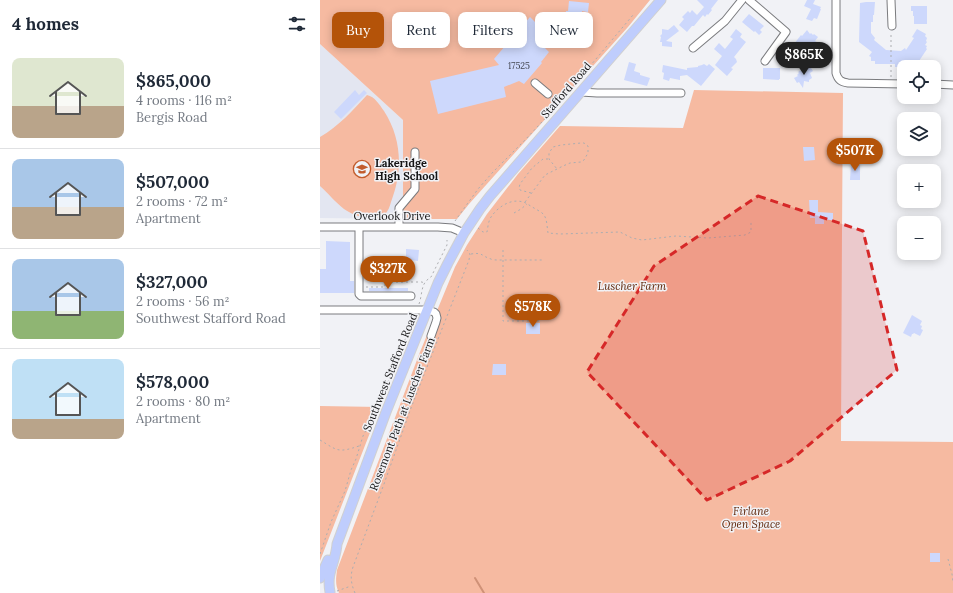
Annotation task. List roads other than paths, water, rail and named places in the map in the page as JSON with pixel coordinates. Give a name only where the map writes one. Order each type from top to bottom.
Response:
[{"type":"main road","name":"Stafford Road","points":[[490,196],[661,0]]},
{"type":"main road","name":"Southwest Stafford Road","points":[[320,578],[332,550],[337,544],[389,406],[443,272],[464,233],[490,196]]},
{"type":"main road","name":"Southwest Stafford Road","points":[[332,592],[329,577],[337,552],[337,544]]},
{"type":"main road","points":[[320,586],[332,592]]},
{"type":"street","points":[[692,48],[725,21],[742,0]]},
{"type":"street","points":[[749,0],[786,32],[765,61]]},
{"type":"street","points":[[836,0],[837,77],[840,81],[848,83],[897,84]]},
{"type":"street","points":[[891,0],[892,26]]},
{"type":"street","points":[[535,83],[548,94]]},
{"type":"street","points":[[941,84],[953,85]]},
{"type":"street","points":[[581,92],[597,94],[681,94]]},
{"type":"street","points":[[399,227],[399,208],[414,189],[415,152]]},
{"type":"street","name":"Overlook Drive","points":[[320,227],[452,228],[464,233]]},
{"type":"street","points":[[359,227],[359,294],[361,296],[411,296]]},
{"type":"street","points":[[320,310],[427,310],[434,312],[437,318],[431,336]]},
{"type":"waterway","points":[[475,578],[484,593]]},
{"type":"place","name":"Lakeridge High School","points":[[362,169]]},
{"type":"park label","name":"Luscher Farm","points":[[632,286]]},
{"type":"park label","name":"Firlane Open Space","points":[[751,517]]}]
